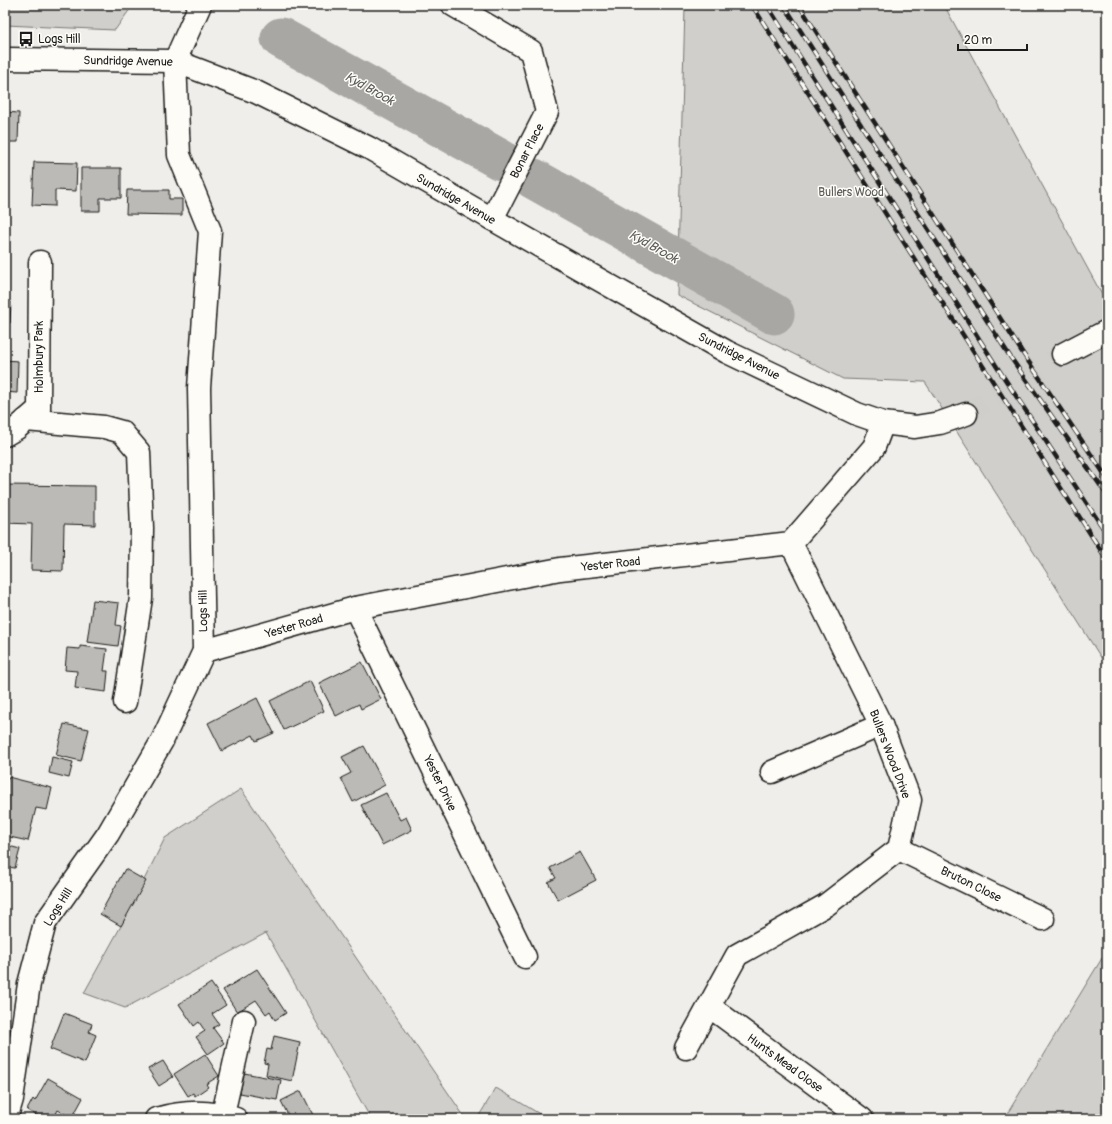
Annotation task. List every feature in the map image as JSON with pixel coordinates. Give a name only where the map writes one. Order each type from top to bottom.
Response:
[{"type":"street","points":[[175,61],[200,5]]},
{"type":"street","name":"Bonar Place","points":[[453,5],[531,51],[547,112],[492,220]]},
{"type":"street","name":"Sundridge Avenue","points":[[5,59],[175,61],[256,92],[369,148],[492,220],[727,352],[857,414],[883,424]]},
{"type":"street","name":"Logs Hill","points":[[6,1119],[12,1099],[30,984],[45,923],[108,834],[162,741],[204,651],[200,388],[210,230],[179,155],[175,61]]},
{"type":"street","name":"Holmbury Park","points":[[5,435],[17,428],[39,409],[40,262]]},
{"type":"street","points":[[1063,354],[1107,331]]},
{"type":"street","points":[[791,543],[874,448],[883,424],[915,426],[940,423],[966,414]]},
{"type":"street","points":[[26,420],[104,426],[122,432],[139,452],[142,528],[141,598],[125,702]]},
{"type":"street","name":"Yester Road","points":[[204,651],[355,608],[560,570],[791,543]]},
{"type":"street","name":"Bullers Wood Drive","points":[[791,543],[881,725],[910,800],[899,849]]},
{"type":"street","name":"Yester Drive","points":[[355,608],[525,957]]},
{"type":"street","points":[[772,772],[881,725]]},
{"type":"street","points":[[686,1048],[737,955],[826,905],[899,849]]},
{"type":"street","name":"Bruton Close","points":[[899,849],[1043,919]]},
{"type":"street","name":"Hunts Mead Close","points":[[709,1006],[862,1119]]},
{"type":"street","points":[[156,1119],[174,1114],[199,1112],[230,1117],[232,1080],[244,1020]]},
{"type":"green space","points":[[5,5],[133,5],[115,30],[5,25]]},
{"type":"green space","name":"Bullers Wood","points":[[684,5],[944,5],[1107,304],[1107,667],[925,382],[843,379],[677,295]]},
{"type":"green space","points":[[241,789],[466,1119],[371,1119],[266,933],[125,1008],[84,993],[121,926],[165,838]]},
{"type":"green space","points":[[1107,950],[1107,1119],[1004,1119]]},
{"type":"green space","points":[[496,1088],[548,1119],[477,1119]]},
{"type":"building","points":[[5,112],[19,113],[18,142],[5,142]]},
{"type":"building","points":[[34,162],[77,163],[76,191],[55,190],[55,206],[32,205]]},
{"type":"building","points":[[81,168],[121,168],[121,198],[100,198],[100,211],[81,211]]},
{"type":"building","points":[[127,190],[169,190],[169,199],[182,199],[182,215],[126,214]]},
{"type":"building","points":[[5,302],[11,302],[10,323],[5,323]]},
{"type":"building","points":[[5,360],[18,361],[17,393],[5,392]]},
{"type":"building","points":[[5,485],[95,486],[95,525],[64,524],[63,571],[31,570],[32,524],[5,523]]},
{"type":"building","points":[[93,600],[119,603],[116,625],[121,626],[118,646],[87,642]]},
{"type":"building","points":[[80,646],[107,649],[104,671],[108,671],[106,692],[75,688],[77,671],[65,670],[67,648],[80,649]]},
{"type":"building","points":[[362,662],[381,699],[361,709],[359,704],[336,716],[319,683]]},
{"type":"building","points":[[310,681],[324,711],[284,730],[270,701]]},
{"type":"building","points":[[257,698],[274,733],[256,741],[253,735],[222,751],[208,723]]},
{"type":"building","points":[[64,724],[89,729],[81,761],[56,755]]},
{"type":"building","points":[[364,746],[385,785],[353,802],[341,778],[351,773],[342,757]]},
{"type":"building","points":[[52,757],[73,762],[69,778],[49,773]]},
{"type":"building","points":[[8,777],[52,788],[47,810],[36,808],[28,841],[5,836],[5,787]]},
{"type":"building","points":[[386,793],[400,820],[406,817],[412,830],[382,845],[361,805]]},
{"type":"building","points":[[5,845],[20,849],[15,868],[8,867],[5,879]]},
{"type":"building","points":[[580,852],[596,880],[558,900],[548,882],[556,878],[550,868]]},
{"type":"building","points":[[125,869],[146,881],[121,926],[100,914]]},
{"type":"building","points":[[257,969],[286,1013],[275,1020],[270,1011],[266,1014],[256,1000],[237,1012],[223,990]]},
{"type":"building","points":[[211,983],[226,1005],[212,1014],[219,1024],[213,1028],[224,1043],[208,1054],[196,1037],[205,1031],[199,1022],[194,1026],[179,1004]]},
{"type":"building","points":[[64,1013],[92,1024],[89,1032],[96,1035],[85,1063],[50,1049]]},
{"type":"building","points":[[274,1036],[300,1042],[292,1081],[266,1075],[268,1064],[264,1063],[267,1049],[271,1050]]},
{"type":"building","points":[[205,1054],[219,1076],[206,1084],[208,1087],[195,1096],[193,1093],[188,1096],[174,1074]]},
{"type":"building","points":[[163,1061],[173,1077],[159,1086],[148,1069]]},
{"type":"building","points":[[244,1073],[281,1080],[277,1100],[240,1093]]},
{"type":"building","points":[[48,1078],[83,1098],[72,1118],[58,1110],[53,1119],[43,1119],[27,1110],[33,1099],[35,1101]]},
{"type":"building","points":[[301,1091],[315,1119],[290,1119],[281,1101]]},
{"type":"waterway","name":"Kyd Brook","points":[[281,38],[501,160]]},
{"type":"waterway","name":"Kyd Brook","points":[[534,179],[774,314]]},
{"type":"tunnel","points":[[966,414],[1063,354]]},
{"type":"railway","points":[[752,5],[1107,560]]},
{"type":"railway","points":[[767,5],[997,367],[1107,534]]},
{"type":"railway","points":[[784,5],[1011,358],[1107,495]]},
{"type":"railway","points":[[799,5],[1022,352],[1107,478]]},
{"type":"place","name":"Logs Hill","points":[[26,39]]}]
